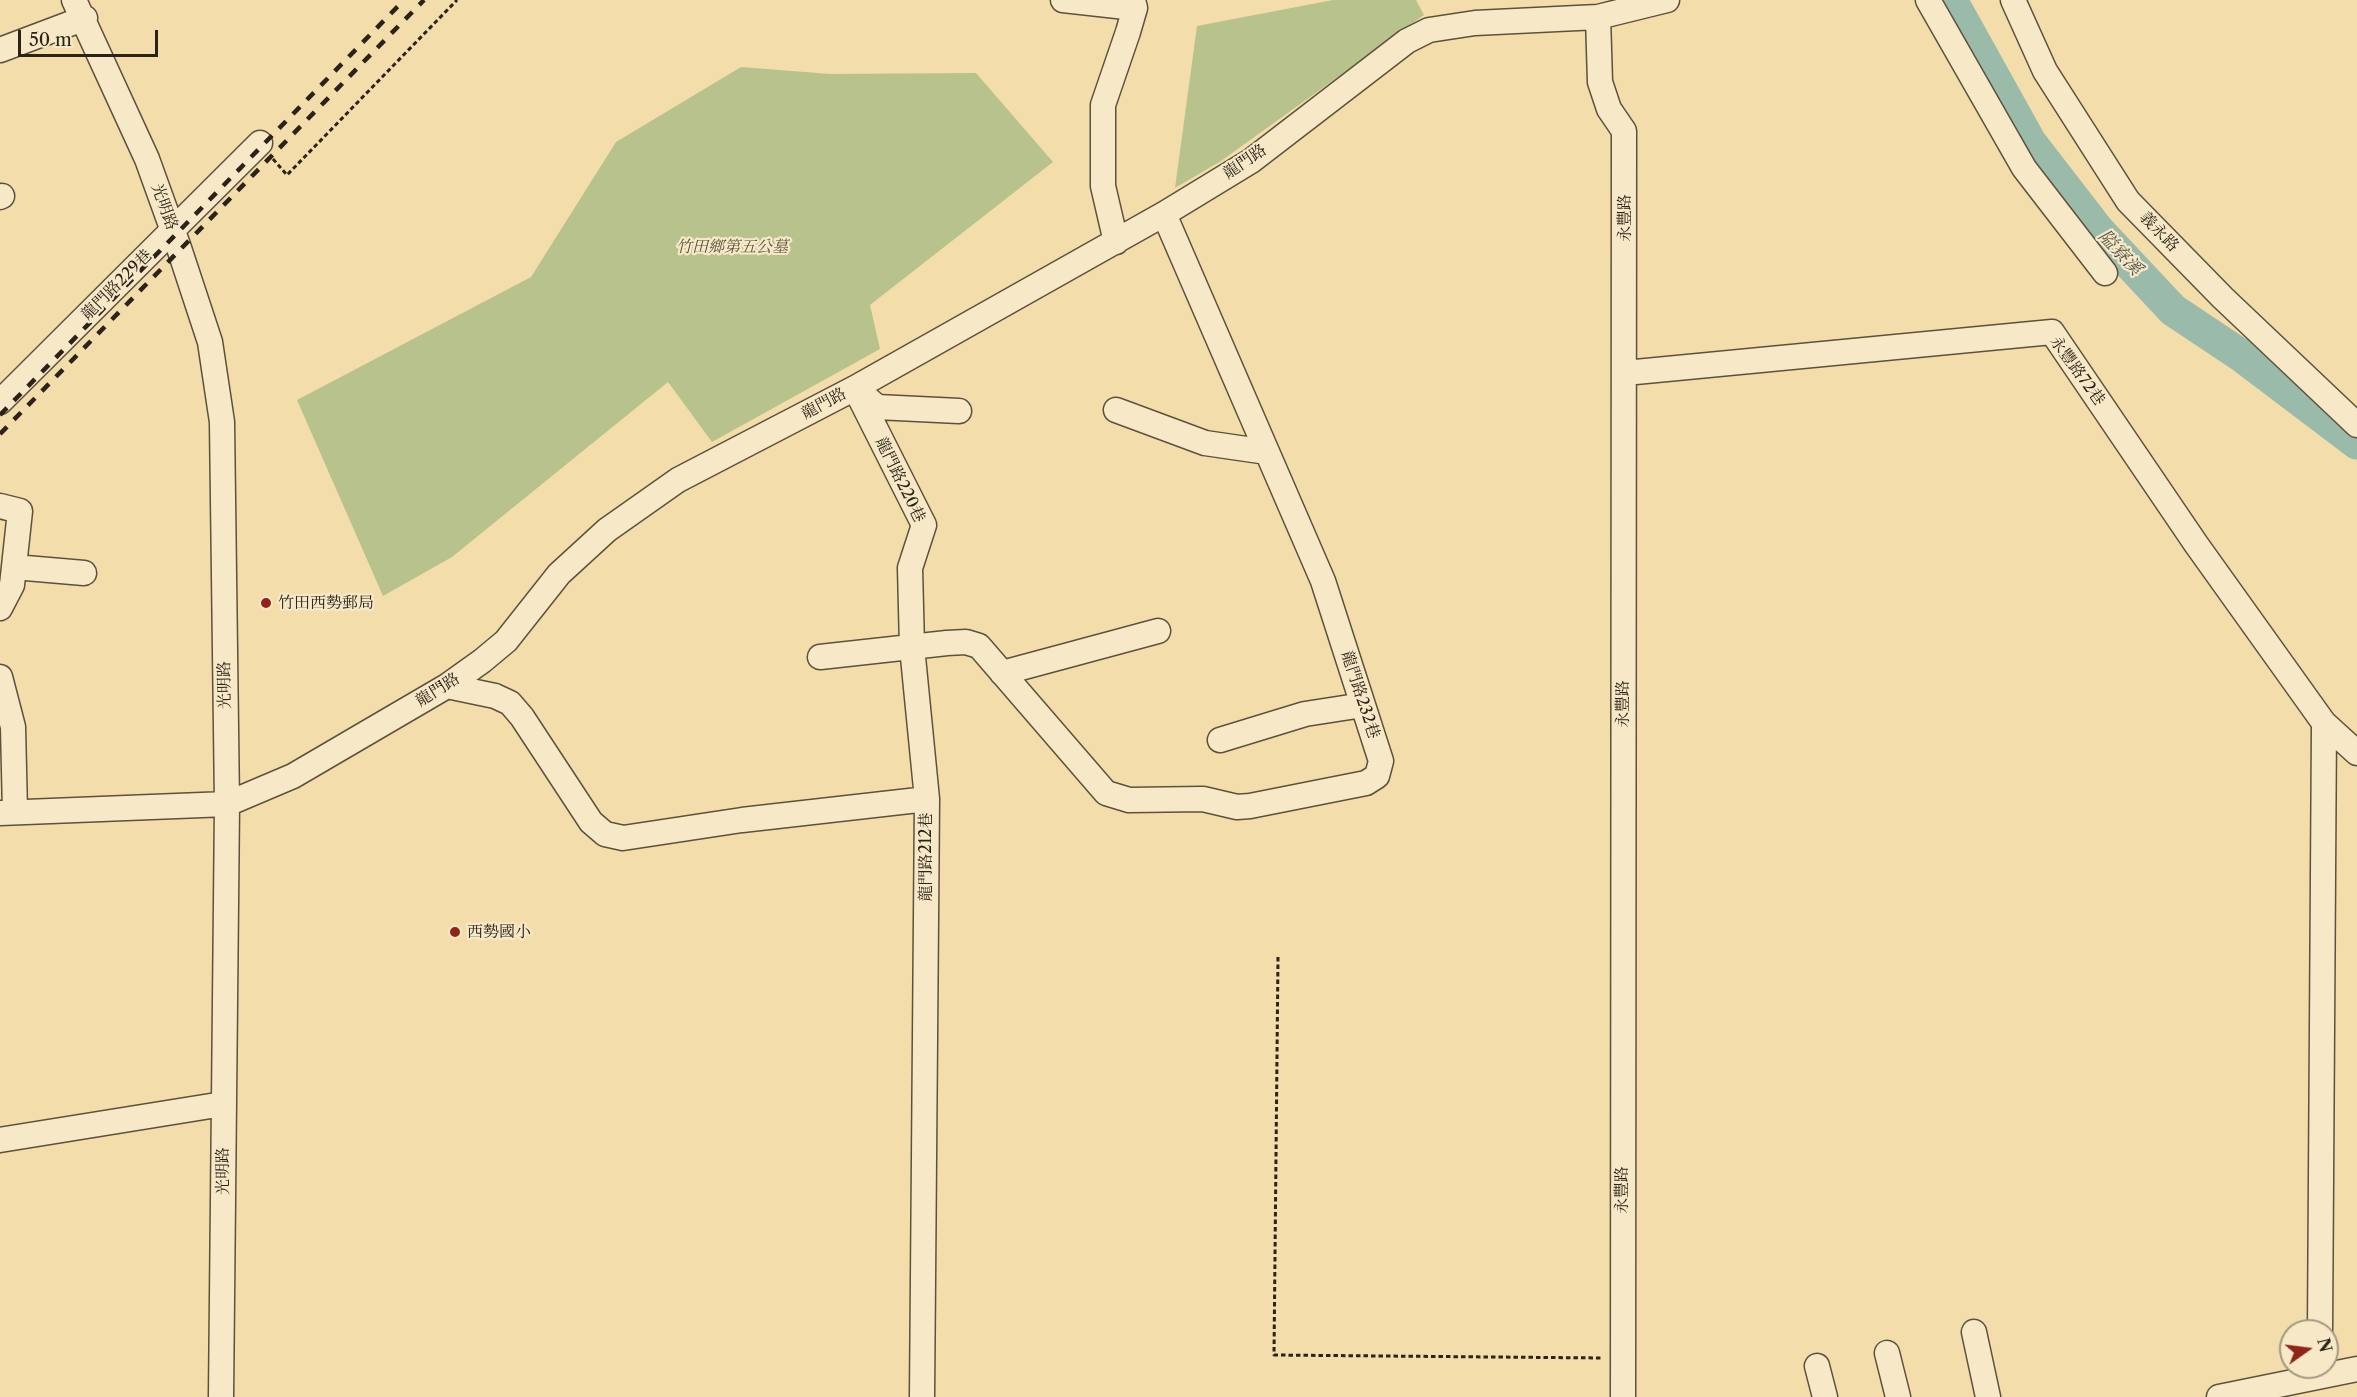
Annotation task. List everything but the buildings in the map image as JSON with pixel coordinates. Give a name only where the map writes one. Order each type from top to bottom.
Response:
[{"type":"street","points":[[1063,0],[1134,4],[1103,105],[1103,186],[1116,242]]},
{"type":"street","name":"龍門路","points":[[7,812],[227,804],[293,776],[447,686],[506,641],[559,574],[607,530],[678,480],[855,388],[1116,242],[1251,161],[1407,42],[1429,30],[1475,23],[1531,10],[1598,17],[1667,0]]},
{"type":"street","points":[[1928,0],[2024,168],[2105,273]]},
{"type":"street","name":"義永路","points":[[2013,0],[2045,71],[2128,201],[2223,298],[2357,425]]},
{"type":"street","points":[[0,50],[80,9]]},
{"type":"street","name":"光明路","points":[[80,9],[147,159],[172,231],[210,342],[222,422],[227,804],[221,1397]]},
{"type":"street","name":"永豐路","points":[[1598,17],[1600,82],[1609,109],[1624,131],[1623,1397]]},
{"type":"street","name":"龍門路229巷","points":[[0,402],[260,144]]},
{"type":"street","name":"龍門路232巷","points":[[1002,673],[1106,793],[1129,800],[1203,799],[1237,807],[1250,806],[1366,783],[1377,776],[1381,760],[1323,581],[1164,213]]},
{"type":"street","name":"永豐路72巷","points":[[1625,373],[2052,332],[2196,544],[2324,723],[2357,753]]},
{"type":"street","points":[[855,388],[877,408],[958,411]]},
{"type":"street","name":"龍門路220巷","points":[[855,388],[924,525],[910,568],[912,647],[927,799]]},
{"type":"street","points":[[1116,410],[1205,443],[1267,452]]},
{"type":"street","points":[[0,506],[20,510],[12,585],[0,608]]},
{"type":"street","points":[[14,567],[84,573]]},
{"type":"street","points":[[820,657],[966,642],[979,646],[1002,673],[1158,631]]},
{"type":"street","points":[[0,677],[13,727],[7,812]]},
{"type":"street","name":"龍門路212巷","points":[[447,686],[495,696],[510,704],[522,717],[591,822],[604,834],[623,838],[742,820],[927,799],[922,1397]]},
{"type":"street","points":[[1220,740],[1305,714],[1363,705]]},
{"type":"street","points":[[2320,1319],[2324,723]]},
{"type":"street","points":[[0,1140],[223,1104]]},
{"type":"street","points":[[1974,1332],[1988,1397]]},
{"type":"street","points":[[1887,1353],[1898,1397]]},
{"type":"street","points":[[1817,1366],[1825,1397]]},
{"type":"street","points":[[2219,1397],[2320,1380],[2357,1369]]},
{"type":"path","points":[[260,144],[287,175],[457,0]]},
{"type":"path","points":[[1278,957],[1274,1354],[1622,1358]]},
{"type":"green space","points":[[1333,0],[1416,0],[1424,15],[1221,161],[1175,188],[1197,26]]},
{"type":"green space","name":"竹田鄉第五公墓","points":[[741,67],[830,74],[976,73],[1053,162],[870,305],[880,349],[712,442],[668,382],[452,557],[383,596],[297,400],[531,277],[616,142]]},
{"type":"waterway","name":"隘寮溪","points":[[1951,0],[2030,142],[2098,230],[2173,310],[2242,356],[2357,443]]},
{"type":"railway","points":[[0,415],[404,0]]},
{"type":"railway","points":[[0,434],[424,0]]},
{"type":"place","name":"竹田西勢郵局","points":[[266,603]]},
{"type":"place","name":"西勢國小","points":[[455,932]]}]
